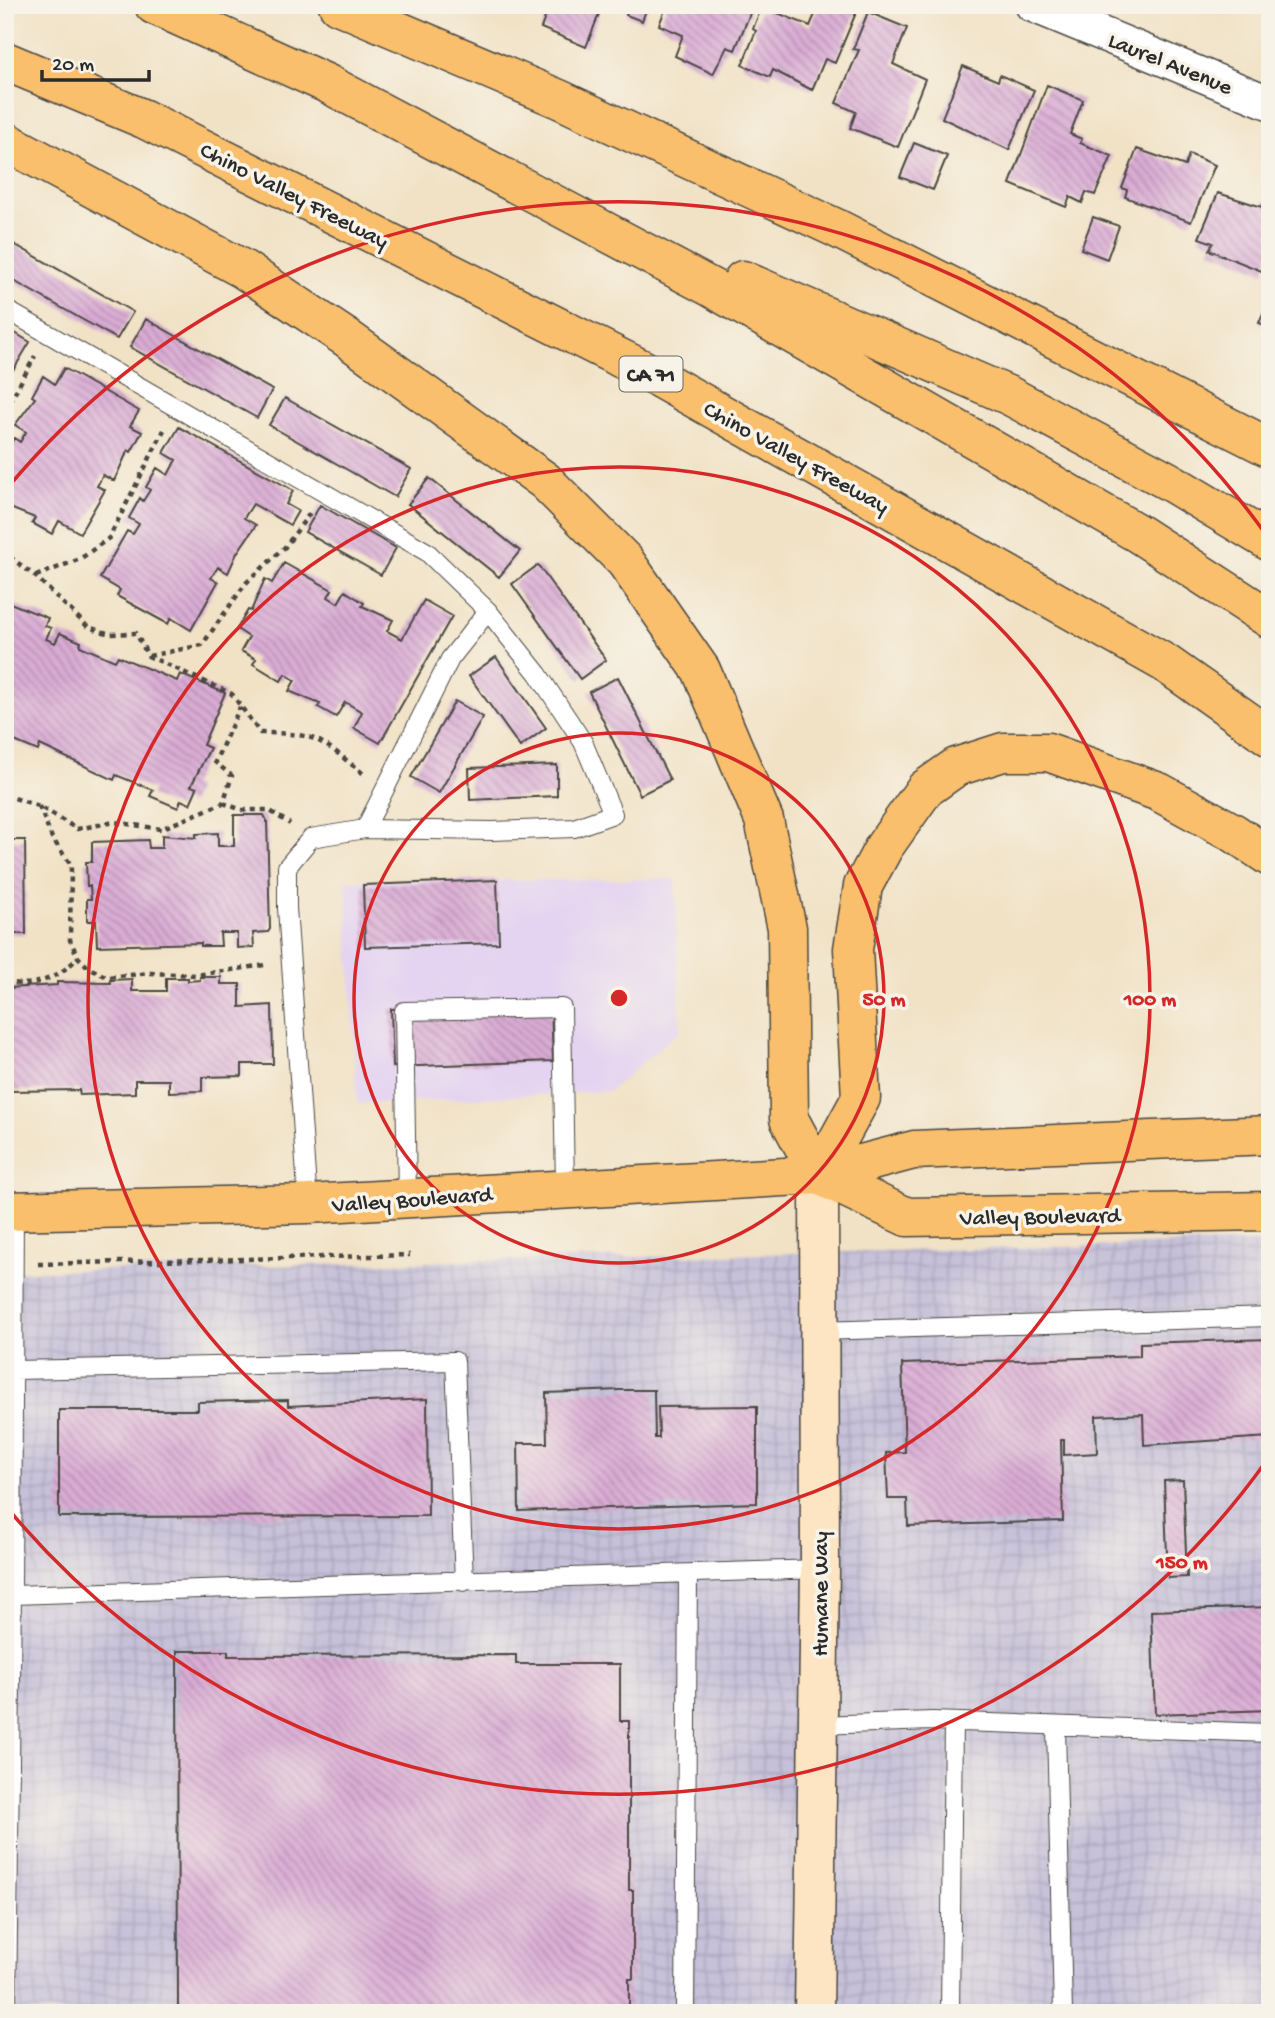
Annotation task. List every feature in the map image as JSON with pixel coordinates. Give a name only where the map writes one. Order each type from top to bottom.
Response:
[{"type":"main road","points":[[154,5],[328,84],[712,288],[1139,534],[1270,619]]},
{"type":"main road","points":[[338,5],[559,99],[836,228],[1270,448]]},
{"type":"main road","name":"Chino Valley Freeway","points":[[5,61],[144,119],[642,369],[1165,663],[1270,737]]},
{"type":"main road","points":[[5,141],[243,269],[348,339],[545,481],[625,561],[701,670],[764,820],[787,928],[789,1119],[819,1175]]},
{"type":"main road","points":[[509,179],[1010,396],[1170,482],[1270,542]]},
{"type":"main road","points":[[819,1175],[861,1098],[853,949],[863,886],[884,847],[925,789],[956,767],[1003,752],[1048,752],[1159,792],[1234,833],[1270,858]]},
{"type":"main road","name":"Valley Boulevard","points":[[9,1211],[308,1204],[819,1175],[914,1150],[1270,1135]]},
{"type":"main road","name":"Valley Boulevard","points":[[819,1175],[907,1217],[1270,1211]]},
{"type":"street","name":"Laurel Avenue","points":[[1032,5],[1270,103]]},
{"type":"street","name":"Humane Way","points":[[814,2013],[820,1569],[819,1175]]},
{"type":"lane","points":[[5,309],[427,552],[488,611],[538,674],[583,742],[613,814],[574,828],[493,831],[365,829],[310,838],[288,867],[291,963],[308,1204]]},
{"type":"lane","points":[[365,829],[450,659],[488,611]]},
{"type":"lane","points":[[407,1197],[404,1011],[562,1008],[565,1188]]},
{"type":"lane","points":[[7,2013],[13,1370],[13,1264],[9,1211]]},
{"type":"lane","points":[[819,1331],[1270,1317]]},
{"type":"lane","points":[[13,1370],[455,1361],[464,1582]]},
{"type":"lane","points":[[12,1595],[820,1569]]},
{"type":"lane","points":[[685,2013],[688,1574]]},
{"type":"lane","points":[[818,1725],[953,1722],[1270,1733]]},
{"type":"lane","points":[[950,2013],[953,1722]]},
{"type":"lane","points":[[1056,1727],[1063,2013]]},
{"type":"path","points":[[5,411],[47,333]]},
{"type":"path","points":[[35,576],[80,559],[109,538],[177,408]]},
{"type":"path","points":[[148,656],[202,645],[246,583],[306,523],[321,491]]},
{"type":"path","points":[[5,548],[10,557],[35,576],[88,627],[110,634],[136,633],[148,656],[232,694],[260,733],[297,733],[327,742],[384,791]]},
{"type":"path","points":[[215,762],[240,707]]},
{"type":"path","points":[[209,759],[232,776],[223,803]]},
{"type":"path","points":[[5,795],[39,806],[77,829],[114,822],[160,829],[223,803],[242,810],[269,810],[310,838]]},
{"type":"path","points":[[39,806],[52,838],[71,865],[70,940],[78,957],[89,968],[107,977],[151,973],[196,975],[291,963]]},
{"type":"path","points":[[5,981],[39,983],[69,968],[78,957]]},
{"type":"path","points":[[13,1264],[411,1255]]},
{"type":"shaded area","points":[[675,879],[680,1031],[609,1091],[357,1104],[346,881]]},
{"type":"shaded area","points":[[1270,1242],[1270,2013],[5,2013],[5,1272]]},
{"type":"building","points":[[550,5],[588,5],[586,9],[599,14],[586,47],[541,28]]},
{"type":"building","points":[[630,5],[648,5],[642,21],[626,15]]},
{"type":"building","points":[[667,5],[736,5],[751,11],[735,50],[727,47],[713,74],[675,56],[683,35],[659,25]]},
{"type":"building","points":[[819,5],[850,5],[858,8],[835,63],[825,59],[812,90],[773,70],[770,77],[742,65],[756,31],[753,29],[760,11],[764,12],[765,8],[810,26]]},
{"type":"building","points":[[1267,5],[1270,5],[1270,18],[1263,16]]},
{"type":"building","points":[[868,12],[907,28],[893,64],[925,79],[898,147],[850,128],[856,112],[836,103],[859,50],[853,49]]},
{"type":"building","points":[[963,66],[998,81],[1000,75],[1034,90],[1009,150],[942,118]]},
{"type":"building","points":[[1047,85],[1083,100],[1070,134],[1082,139],[1080,143],[1112,156],[1095,195],[1086,192],[1082,203],[1070,197],[1066,207],[1010,184]]},
{"type":"building","points":[[914,143],[947,156],[933,190],[900,177]]},
{"type":"building","points":[[1137,149],[1185,166],[1189,154],[1215,165],[1191,222],[1125,197],[1127,190],[1122,188]]},
{"type":"building","points":[[1270,188],[1270,253],[1264,272],[1209,250],[1213,243],[1199,238],[1218,193],[1262,207]]},
{"type":"building","points":[[1093,217],[1119,226],[1107,259],[1081,249]]},
{"type":"building","points":[[7,240],[133,312],[117,339],[5,276]]},
{"type":"building","points":[[1270,297],[1270,327],[1259,323]]},
{"type":"building","points":[[146,319],[272,390],[257,418],[130,347]]},
{"type":"building","points":[[5,327],[30,342],[14,369],[5,364]]},
{"type":"building","points":[[64,368],[139,411],[130,426],[142,432],[131,452],[128,450],[114,481],[103,475],[97,486],[105,490],[80,533],[59,521],[52,534],[32,523],[35,518],[5,506],[5,453],[14,438],[20,442],[26,432],[15,425],[35,398],[32,396],[43,376],[55,384]]},
{"type":"building","points":[[285,398],[411,469],[395,497],[269,425]]},
{"type":"building","points":[[179,427],[289,488],[293,491],[286,504],[298,511],[290,525],[253,504],[244,518],[256,525],[237,553],[228,573],[218,567],[211,578],[218,582],[191,630],[171,618],[168,624],[117,596],[120,590],[100,578],[127,531],[133,534],[139,524],[129,518],[140,498],[143,501],[150,490],[146,487],[157,468],[168,475],[176,460],[164,453]]},
{"type":"building","points":[[429,478],[520,551],[499,577],[408,504]]},
{"type":"building","points":[[320,505],[396,548],[381,575],[305,532]]},
{"type":"building","points":[[284,563],[332,590],[328,597],[338,603],[345,591],[364,603],[362,606],[393,620],[387,631],[402,639],[424,600],[452,616],[380,743],[354,728],[362,712],[345,702],[336,717],[318,707],[320,704],[289,691],[295,680],[285,674],[281,681],[253,664],[256,659],[241,651],[249,637],[237,629],[248,610],[251,611],[265,579],[272,583]]},
{"type":"building","points":[[538,565],[606,660],[580,679],[512,584]]},
{"type":"building","points":[[5,601],[48,618],[45,626],[51,628],[46,639],[55,643],[60,633],[81,642],[80,646],[115,661],[118,656],[177,681],[180,674],[225,693],[203,745],[210,748],[191,786],[197,788],[190,804],[181,800],[178,808],[150,796],[153,790],[116,775],[114,780],[40,745],[38,751],[5,737]]},
{"type":"building","points":[[496,657],[546,728],[520,747],[469,676]]},
{"type":"building","points":[[618,677],[670,780],[640,795],[589,692]]},
{"type":"building","points":[[455,701],[483,717],[439,793],[411,777]]},
{"type":"building","points":[[557,765],[557,796],[470,800],[469,768]]},
{"type":"building","points":[[234,815],[264,815],[267,821],[270,929],[268,932],[253,933],[254,947],[237,948],[237,933],[220,933],[221,946],[201,946],[201,943],[97,946],[96,921],[87,921],[87,899],[91,899],[90,886],[87,886],[86,862],[92,862],[92,842],[148,840],[149,848],[162,848],[162,835],[196,838],[196,834],[218,833],[218,846],[234,846]]},
{"type":"building","points":[[5,840],[25,840],[26,934],[5,934]]},
{"type":"building","points":[[497,880],[499,943],[365,947],[363,885]]},
{"type":"building","points":[[200,977],[221,977],[221,984],[240,984],[240,1007],[272,1005],[273,1064],[242,1064],[242,1076],[202,1077],[202,1091],[169,1092],[169,1080],[135,1080],[135,1093],[80,1095],[79,1090],[11,1091],[10,1070],[5,1070],[8,988],[57,985],[57,982],[111,983],[110,980],[132,979],[132,991],[166,991],[166,978],[188,978],[188,981],[200,980]]},
{"type":"building","points":[[551,1004],[553,1061],[393,1067],[391,1009]]},
{"type":"building","points":[[1270,1339],[1270,1437],[1144,1445],[1143,1414],[1096,1416],[1097,1453],[1064,1455],[1064,1440],[1061,1440],[1063,1521],[908,1526],[907,1499],[888,1499],[886,1453],[905,1452],[902,1364],[1140,1356],[1140,1343]]},
{"type":"building","points":[[654,1390],[655,1438],[659,1438],[658,1407],[757,1406],[757,1503],[519,1511],[518,1443],[547,1443],[546,1393]]},
{"type":"building","points":[[427,1399],[428,1516],[59,1517],[59,1410],[198,1410],[198,1402],[288,1400],[288,1406]]},
{"type":"building","points":[[1183,1480],[1187,1577],[1168,1578],[1164,1481]]},
{"type":"building","points":[[1270,1607],[1270,1710],[1155,1714],[1151,1611]]},
{"type":"building","points":[[177,1651],[228,1651],[228,1656],[516,1655],[516,1664],[620,1664],[620,1721],[629,1721],[629,1890],[633,1890],[633,1979],[629,1979],[629,2013],[178,2013]]}]
